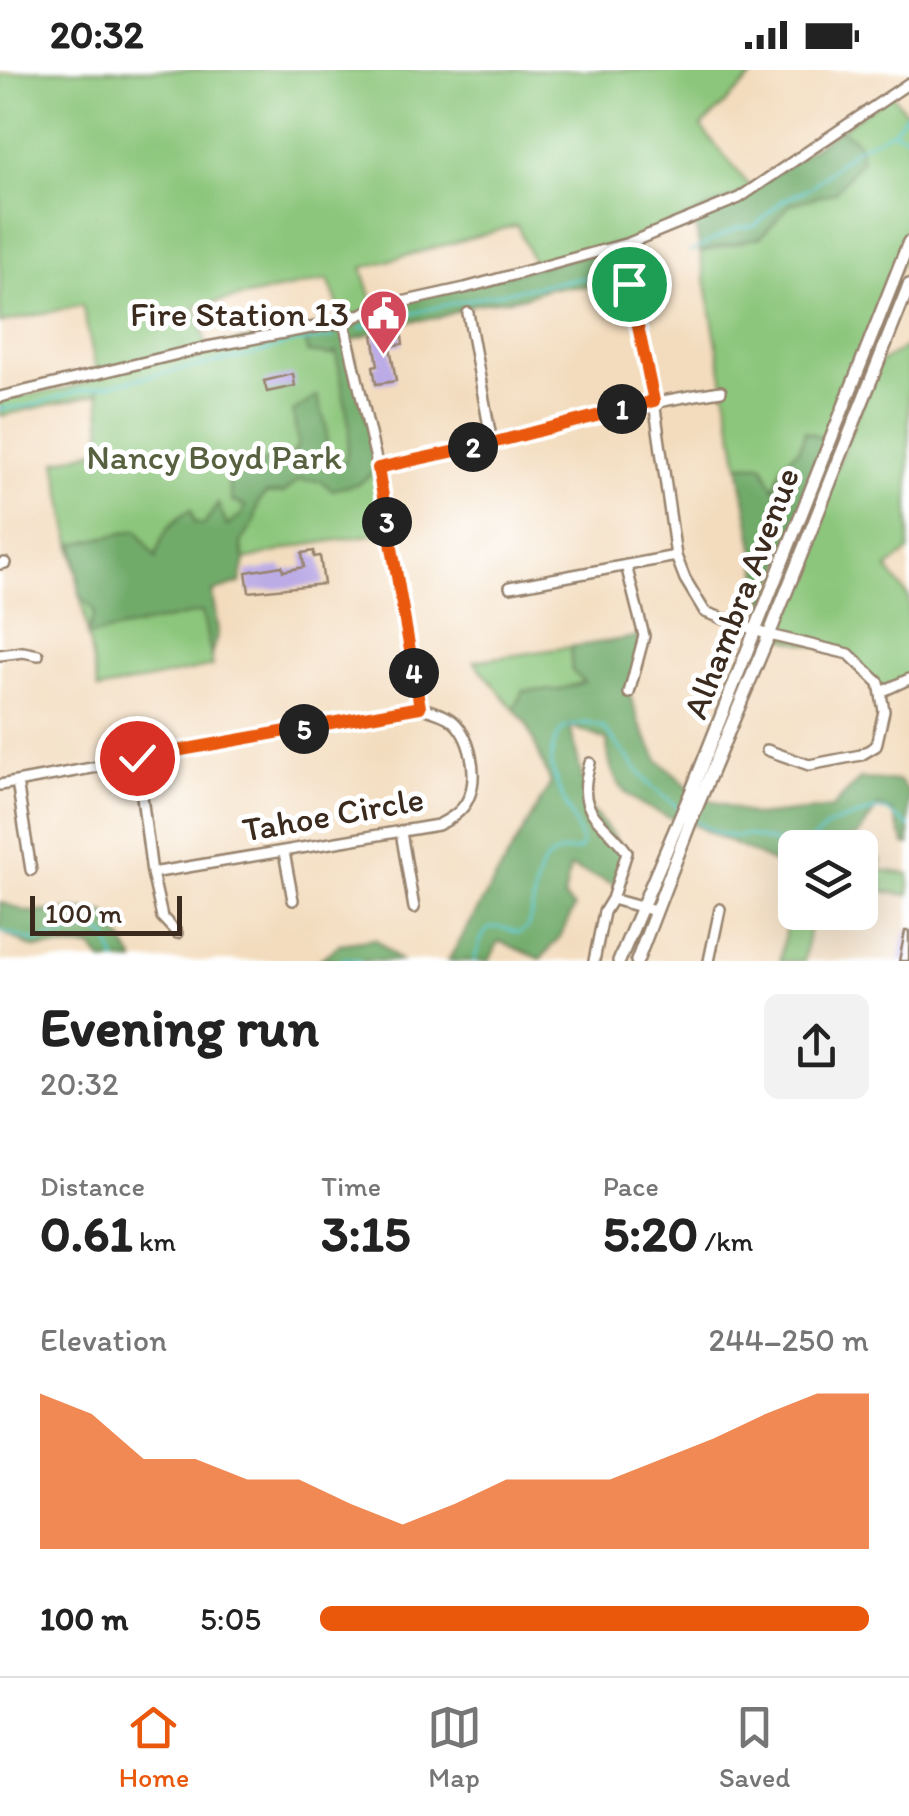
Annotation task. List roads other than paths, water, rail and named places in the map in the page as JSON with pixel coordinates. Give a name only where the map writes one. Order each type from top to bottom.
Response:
[{"type":"main road","name":"Alhambra Avenue","points":[[697,794],[756,630],[907,251]]},
{"type":"main road","name":"Alhambra Avenue","points":[[618,961],[770,635],[909,285]]},
{"type":"main road","name":"Alhambra Avenue","points":[[638,961],[685,822]]},
{"type":"street","points":[[0,396],[207,347],[344,322],[375,308],[629,243],[740,198],[909,82]]},
{"type":"street","points":[[629,284],[654,401],[676,556],[684,579],[705,612],[770,635],[849,654],[880,683],[884,712],[876,746],[862,755],[809,765],[766,750]]},
{"type":"street","points":[[468,313],[492,443]]},
{"type":"street","points":[[0,785],[420,707],[378,468],[344,322]]},
{"type":"street","points":[[378,468],[654,401],[722,390]]},
{"type":"street","points":[[510,586],[676,556]]},
{"type":"street","points":[[626,565],[644,636],[628,693]]},
{"type":"street","points":[[0,656],[24,652],[38,655]]},
{"type":"street","points":[[881,692],[909,679]]},
{"type":"street","name":"Tahoe Circle","points":[[152,873],[401,832],[438,824],[454,816],[468,799],[472,777],[467,740],[450,718],[420,707]]},
{"type":"street","points":[[137,758],[152,873],[162,916],[177,933]]},
{"type":"street","points":[[590,763],[584,784],[589,807],[600,827],[618,839],[627,852],[604,912],[594,961]]},
{"type":"street","points":[[17,782],[32,870]]},
{"type":"street","points":[[401,832],[414,908]]},
{"type":"street","points":[[284,852],[293,900]]},
{"type":"street","points":[[612,899],[655,911]]},
{"type":"street","points":[[709,961],[720,909]]},
{"type":"waterway","points":[[690,252],[737,228],[755,226],[782,201],[810,188],[855,149],[892,131],[909,110]]},
{"type":"waterway","points":[[892,131],[909,137]]},
{"type":"waterway","points":[[360,328],[491,295],[625,272]]},
{"type":"waterway","points":[[0,409],[33,405],[78,391],[252,355],[290,343],[334,337]]},
{"type":"waterway","points":[[474,961],[487,931],[498,927],[518,933],[527,928],[543,865],[550,857],[578,851],[582,845],[553,771],[551,756],[564,728],[586,723],[603,727],[649,784],[681,810]]},
{"type":"waterway","points":[[695,821],[717,833],[747,835],[788,846],[810,842],[829,825],[876,810],[886,811],[909,826]]},
{"type":"waterway","points":[[0,931],[37,942],[87,929],[106,935],[116,961]]},
{"type":"waterway","points":[[339,961],[360,961]]},
{"type":"place","name":"Fire Station 13","points":[[384,356]]},
{"type":"park label","name":"Nancy Boyd Park","points":[[214,457]]}]
